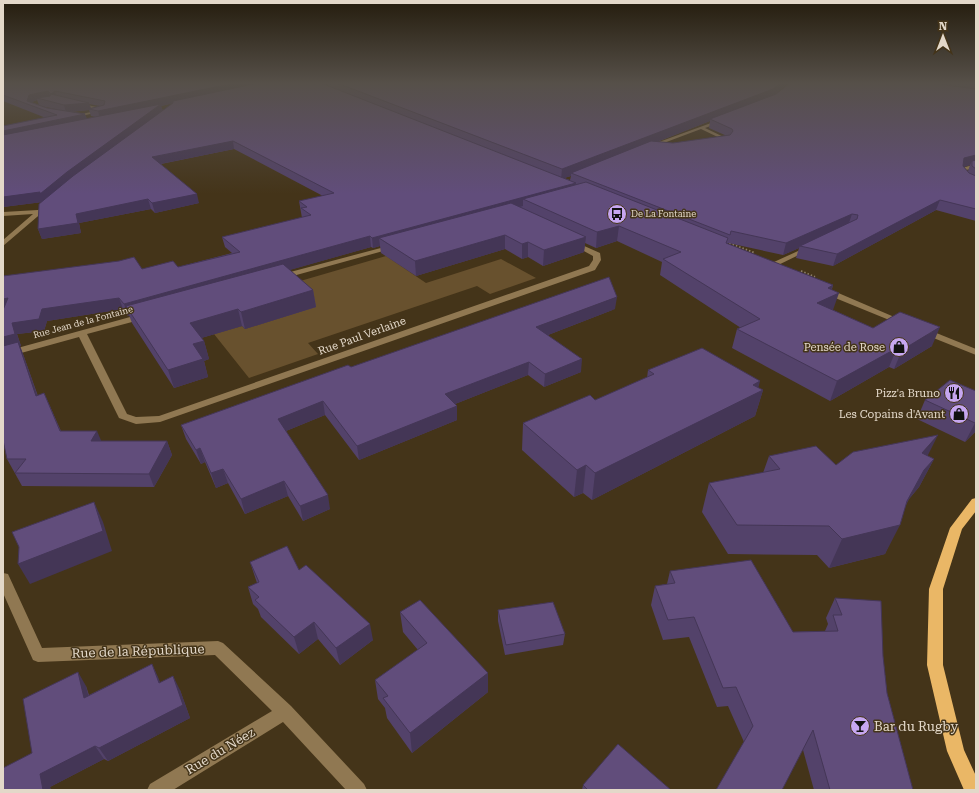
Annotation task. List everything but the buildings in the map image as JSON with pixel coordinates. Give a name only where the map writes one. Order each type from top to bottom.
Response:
[{"type":"main road","points":[[973,790],[956,751],[935,666],[936,589],[956,528],[976,502]]},
{"type":"street","points":[[664,148],[646,148],[721,120]]},
{"type":"street","points":[[702,128],[728,140],[718,143]]},
{"type":"street","points":[[976,166],[964,169],[963,173],[966,181],[976,185]]},
{"type":"street","points":[[3,244],[56,197]]},
{"type":"street","points":[[3,214],[40,212]]},
{"type":"street","name":"Rue Paul Verlaine","points":[[82,333],[123,416],[126,419],[137,421],[160,419],[326,362],[594,266],[597,260],[595,253],[568,240]]},
{"type":"street","points":[[760,264],[771,269],[778,262],[818,244]]},
{"type":"street","points":[[274,280],[396,246]]},
{"type":"street","points":[[818,288],[905,324]]},
{"type":"street","name":"Rue Jean de la Fontaine","points":[[3,355],[151,314]]},
{"type":"street","points":[[920,330],[976,352]]},
{"type":"street","name":"Rue de la République","points":[[3,578],[38,655],[218,648],[284,712],[358,790]]},
{"type":"street","name":"Rue du Néez","points":[[156,790],[284,712]]},
{"type":"path","points":[[720,239],[822,280]]},
{"type":"shaded area","points":[[386,256],[426,283],[501,259],[536,278],[490,294],[477,286],[308,343],[318,354],[249,378],[214,334],[242,326],[245,329],[315,307],[290,284]]},
{"type":"place","name":"De La Fontaine","points":[[617,214]]},
{"type":"place","name":"Pensée de Rose","points":[[899,347]]},
{"type":"place","name":"Pizz'a Bruno","points":[[954,393]]},
{"type":"place","name":"Les Copains d'Avant","points":[[959,414]]},
{"type":"place","name":"Bar du Rugby","points":[[860,726]]}]
